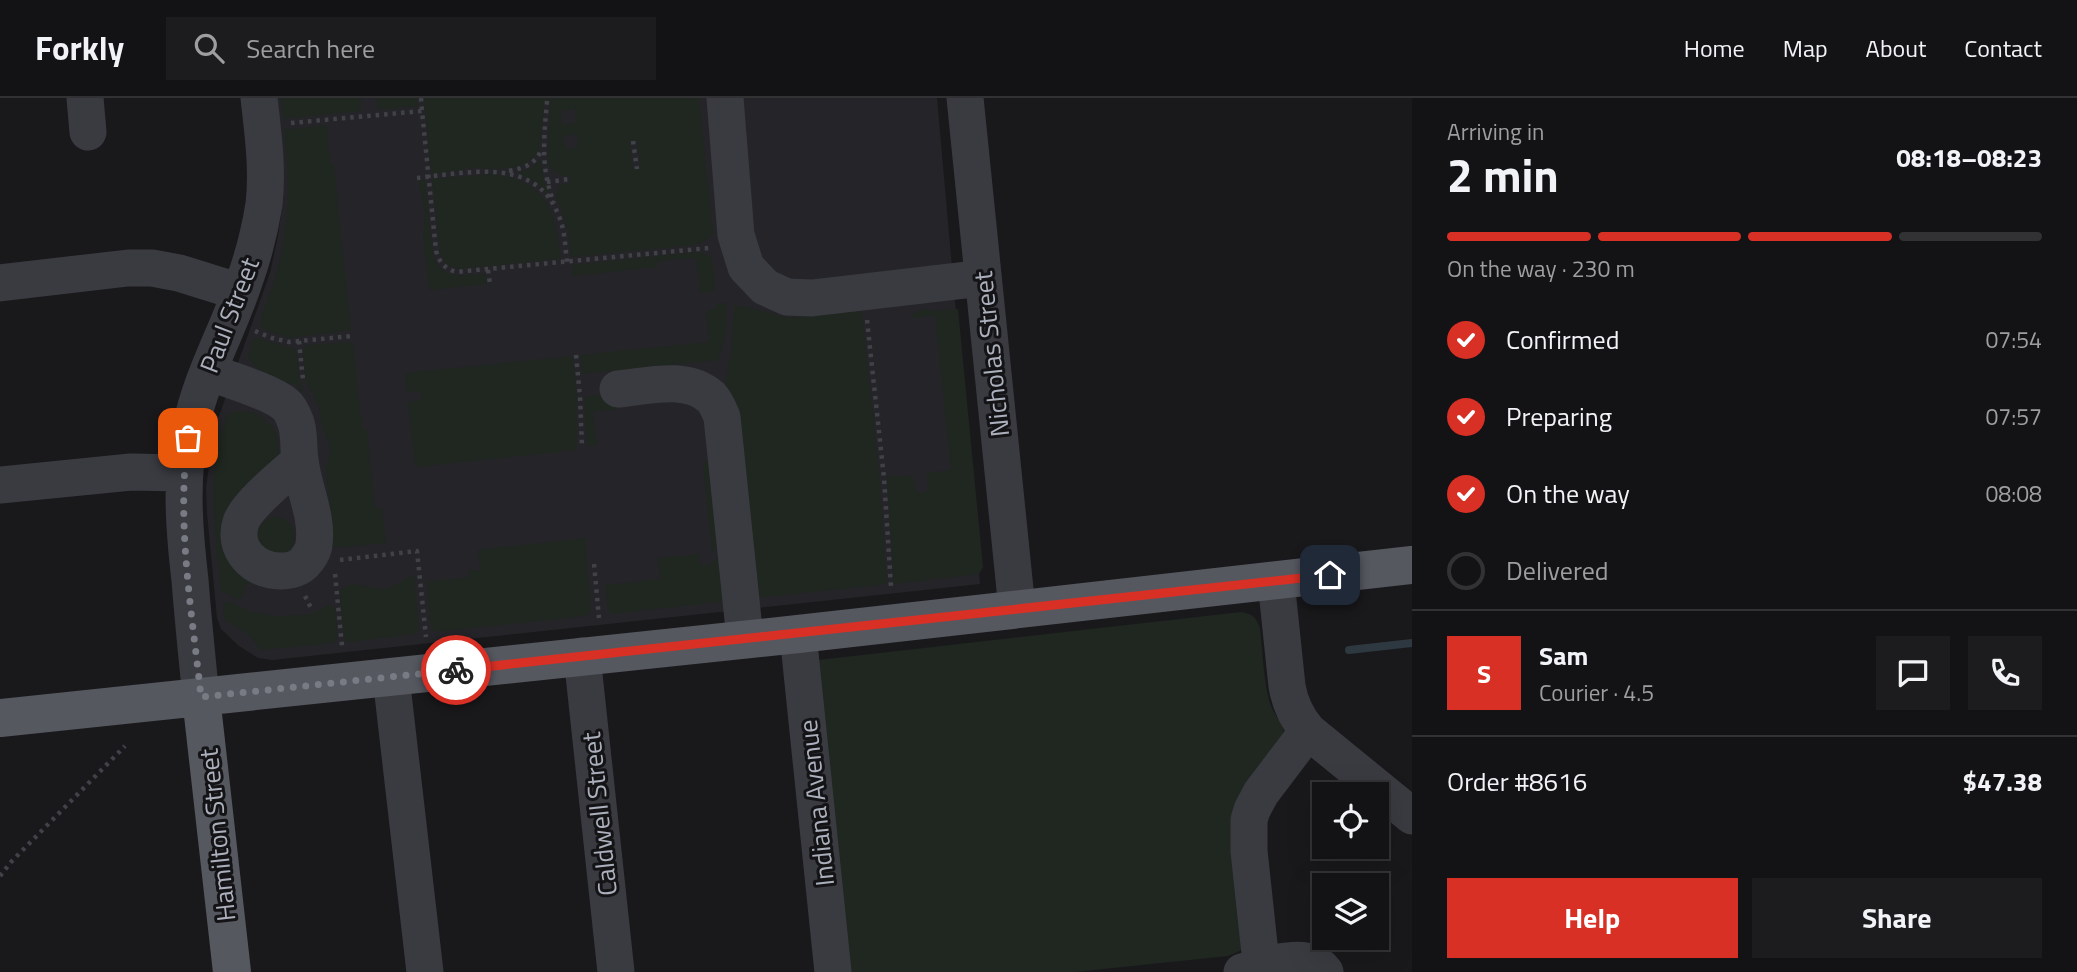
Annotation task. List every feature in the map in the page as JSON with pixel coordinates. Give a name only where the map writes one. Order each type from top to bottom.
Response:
[{"type":"main road","points":[[0,718],[798,634],[1412,565]]},
{"type":"main road","name":"Hamilton Street","points":[[201,697],[232,972]]},
{"type":"street","points":[[725,98],[736,235],[746,267],[765,287],[787,297],[812,298],[983,278]]},
{"type":"street","name":"Nicholas Street","points":[[965,98],[1017,609]]},
{"type":"street","name":"Paul Street","points":[[201,697],[186,537],[184,473],[191,425],[254,249],[264,203],[264,149],[269,111]]},
{"type":"street","points":[[0,283],[128,268],[152,268],[179,273],[240,292]]},
{"type":"street","points":[[208,372],[287,405],[295,419],[300,438],[300,461]]},
{"type":"street","points":[[618,389],[676,383],[695,387],[712,398],[723,416],[746,639]]},
{"type":"street","points":[[0,485],[131,472],[184,473]]},
{"type":"street","points":[[1276,581],[1290,702],[1297,717],[1308,731],[1412,816]]},
{"type":"street","name":"Indiana Avenue","points":[[798,634],[833,972]]},
{"type":"street","name":"Caldwell Street","points":[[582,656],[616,972]]},
{"type":"street","points":[[391,677],[425,972]]},
{"type":"street","points":[[1308,731],[1261,793],[1252,810],[1249,851],[1255,970],[1307,960],[1317,963],[1325,972]]},
{"type":"path","points":[[421,98],[436,251],[440,262],[448,269],[456,272],[547,267],[566,262],[719,247]]},
{"type":"path","points":[[547,100],[544,144],[546,182],[564,235],[566,262]]},
{"type":"path","points":[[269,111],[422,111]]},
{"type":"path","points":[[633,141],[637,169]]},
{"type":"path","points":[[504,172],[531,164],[544,144]]},
{"type":"path","points":[[418,178],[481,172],[513,173],[537,186],[557,211]]},
{"type":"path","points":[[546,182],[570,179]]},
{"type":"path","points":[[488,270],[490,284]]},
{"type":"path","points":[[866,307],[884,478],[891,587]]},
{"type":"path","points":[[254,331],[281,341],[352,336]]},
{"type":"path","points":[[299,341],[304,387]]},
{"type":"path","points":[[576,355],[582,447]]},
{"type":"path","points":[[333,560],[417,551],[426,637]]},
{"type":"path","points":[[594,564],[599,618]]},
{"type":"path","points":[[334,570],[342,646]]},
{"type":"path","points":[[0,876],[125,746]]},
{"type":"shaded area","points":[[273,98],[937,98],[980,584],[272,660],[258,658],[239,646],[221,629],[217,618],[206,488],[214,430],[270,273],[278,236],[282,207]]},
{"type":"shaded area","points":[[281,98],[361,98],[361,111],[283,119]]},
{"type":"shaded area","points":[[376,98],[417,98],[418,106],[378,110]]},
{"type":"shaded area","points":[[699,98],[713,234],[702,243],[693,245],[571,257],[568,230],[560,207],[563,206],[556,198],[559,186],[570,183],[570,177],[556,173],[547,165],[550,100],[545,101],[540,148],[530,161],[516,167],[465,167],[465,170],[431,174],[424,100]],"holes":[[[575,109],[576,123],[562,125],[561,111]],[[577,134],[578,148],[565,149],[563,136]],[[637,140],[640,168],[633,169],[630,142]]]},
{"type":"shaded area","points":[[327,125],[330,164],[334,164],[351,330],[290,338],[263,329],[260,323],[275,278],[287,217],[288,184],[284,130]]},
{"type":"shaded area","points":[[541,159],[545,185],[552,200],[539,185],[518,173],[531,168]]},
{"type":"shaded area","points":[[491,174],[510,177],[524,183],[536,190],[545,200],[556,226],[561,259],[461,269],[446,263],[440,253],[432,179]]},
{"type":"shaded area","points":[[425,180],[436,262],[447,272],[454,274],[486,274],[487,284],[429,290],[423,237],[425,212],[418,181]]},
{"type":"shaded area","points":[[694,252],[712,258],[715,291],[700,293],[696,258],[658,261],[658,267],[573,276],[572,265]]},
{"type":"shaded area","points":[[727,303],[725,340],[718,360],[582,374],[580,355],[709,342],[706,311],[716,309],[716,304]]},
{"type":"shaded area","points":[[734,306],[788,318],[862,311],[880,481],[887,584],[746,599],[726,389]]},
{"type":"shaded area","points":[[921,309],[958,309],[983,567],[979,574],[894,584],[887,477],[910,475],[914,478],[916,493],[928,491],[927,473],[951,470],[935,316],[909,318]]},
{"type":"shaded area","points":[[253,339],[296,349],[304,393],[296,383],[277,380],[252,362],[248,357]]},
{"type":"shaded area","points":[[353,342],[362,429],[367,429],[375,508],[382,508],[386,543],[334,548],[326,469],[329,442],[322,426],[319,406],[306,382],[302,349],[308,345]]},
{"type":"shaded area","points":[[573,356],[577,398],[577,450],[415,467],[408,402],[421,400],[420,391],[407,392],[405,373]]},
{"type":"shaded area","points":[[609,394],[609,405],[616,405],[617,409],[593,412],[597,445],[587,446],[584,397]]},
{"type":"shaded area","points":[[235,411],[252,412],[264,418],[267,421],[265,423],[269,423],[274,430],[279,451],[279,455],[240,499],[249,583],[240,600],[221,591],[214,502],[220,436],[227,415]]},
{"type":"shaded area","points":[[718,461],[728,538],[709,554],[712,551],[703,463]]},
{"type":"shaded area","points":[[276,517],[290,522],[295,536],[290,550],[276,555],[262,550],[257,536],[262,522]]},
{"type":"shaded area","points":[[585,538],[591,610],[586,616],[436,632],[431,628],[427,582],[469,577],[469,571],[480,570],[478,550]]},
{"type":"shaded area","points":[[729,547],[728,601],[612,614],[608,610],[605,585],[660,579],[658,558],[699,554],[701,566],[709,565]]},
{"type":"shaded area","points":[[414,576],[419,630],[417,634],[348,642],[344,636],[339,591],[352,585],[388,588]]},
{"type":"shaded area","points":[[228,601],[251,612],[276,616],[308,615],[331,604],[335,608],[338,637],[333,643],[261,650],[247,633],[224,620],[223,605]]},
{"type":"shaded area","points":[[1241,612],[1254,617],[1260,628],[1268,697],[1284,736],[1244,943],[1240,951],[1228,956],[1075,972],[843,972],[818,660]]},
{"type":"waterway","points":[[1349,650],[1412,643]]},
{"type":"way so far","points":[[188,438],[184,473],[184,524],[201,697],[456,670]]},
{"type":"route","points":[[456,670],[1330,575]]}]
